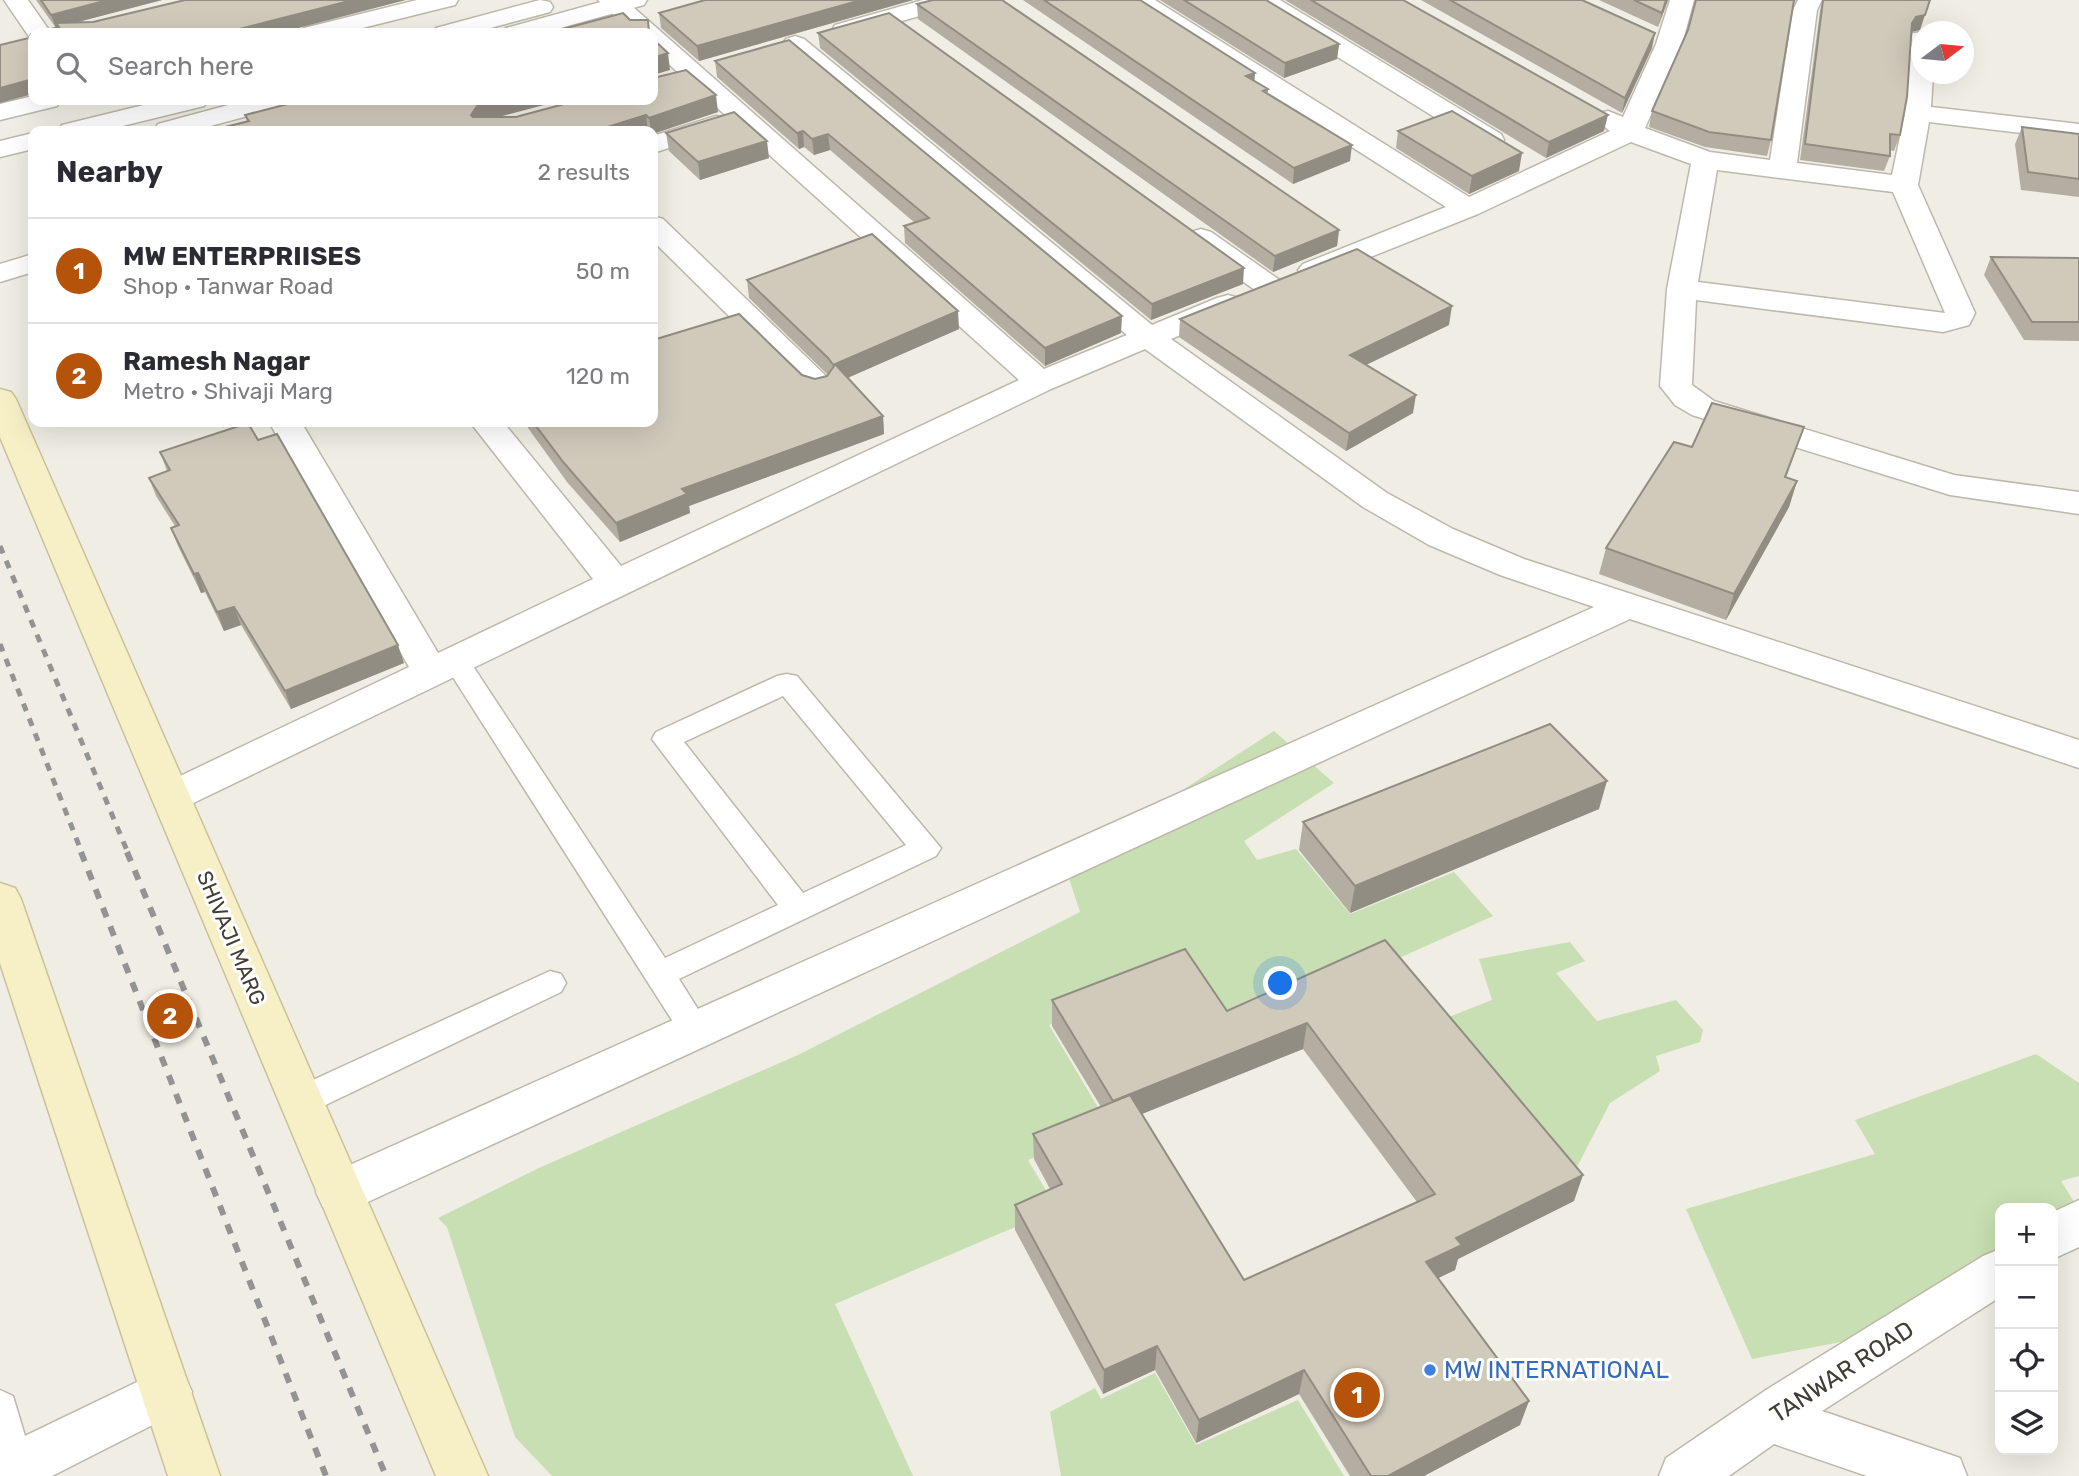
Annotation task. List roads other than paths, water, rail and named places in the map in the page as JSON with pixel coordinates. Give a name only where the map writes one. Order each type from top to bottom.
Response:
[{"type":"main road","name":"SHIVAJI MARG","points":[[0,399],[462,1476]]},
{"type":"main road","points":[[0,899],[194,1476]]},
{"type":"street","points":[[16,0],[28,30]]},
{"type":"street","points":[[333,28],[446,0]]},
{"type":"street","points":[[463,28],[565,0]]},
{"type":"street","points":[[950,0],[783,48],[1147,336],[1375,500],[1441,537],[1501,562],[2079,754]]},
{"type":"street","points":[[1138,0],[1468,208]]},
{"type":"street","points":[[1263,0],[1524,159]]},
{"type":"street","points":[[1630,132],[1660,40],[1682,0]]},
{"type":"street","points":[[1783,168],[1805,10],[1809,0]]},
{"type":"street","points":[[532,28],[620,2],[643,28]]},
{"type":"street","points":[[893,16],[915,32]]},
{"type":"street","points":[[658,40],[707,69],[742,116],[1040,382]]},
{"type":"street","points":[[663,82],[707,69]]},
{"type":"street","points":[[1682,289],[1943,323],[1958,319],[1960,313],[1905,185],[1918,113],[1919,84]]},
{"type":"street","points":[[0,112],[28,105]]},
{"type":"street","points":[[91,126],[175,105]]},
{"type":"street","points":[[181,126],[258,105]]},
{"type":"street","points":[[1584,106],[1630,132],[1705,160],[1905,185]]},
{"type":"street","points":[[1918,113],[2079,132]]},
{"type":"street","points":[[658,143],[742,116]]},
{"type":"street","points":[[171,797],[1040,382],[1147,336],[1468,208],[1524,159],[1630,132]]},
{"type":"street","points":[[0,149],[28,142]]},
{"type":"street","points":[[1705,160],[1682,289],[1676,386],[1686,398],[1703,408],[1950,485],[2079,503]]},
{"type":"street","points":[[0,173],[28,166]]},
{"type":"street","points":[[1184,226],[1270,287]]},
{"type":"street","points":[[1337,229],[1365,249]]},
{"type":"street","points":[[658,230],[817,384]]},
{"type":"street","points":[[0,273],[28,265]]},
{"type":"street","points":[[288,427],[443,666]]},
{"type":"street","points":[[490,427],[615,583]]},
{"type":"street","points":[[340,1192],[1629,605]]},
{"type":"street","points":[[2058,1235],[2079,1222]]},
{"type":"street","name":"TANWAR ROAD","points":[[1685,1476],[1769,1418],[1995,1274]]},
{"type":"street","points":[[11,1473],[166,1392]]},
{"type":"street","points":[[1769,1418],[1941,1476]]},
{"type":"lane","points":[[443,666],[695,1030]]},
{"type":"lane","points":[[659,975],[926,848],[788,683],[666,739],[799,908]]},
{"type":"lane","points":[[301,1101],[550,983]]},
{"type":"lane","points":[[0,1408],[11,1473]]},
{"type":"railway","points":[[0,546],[128,853]]},
{"type":"railway","points":[[0,644],[82,853]]},
{"type":"railway","points":[[81,852],[326,1476]]},
{"type":"railway","points":[[127,852],[386,1476]]},
{"type":"place","name":"Ramesh Nagar","points":[[170,1016]]},
{"type":"place","name":"MW INTERNATIONAL","points":[[1430,1370]]},
{"type":"place","name":"MW ENTERPRIISES","points":[[1357,1395]]}]
